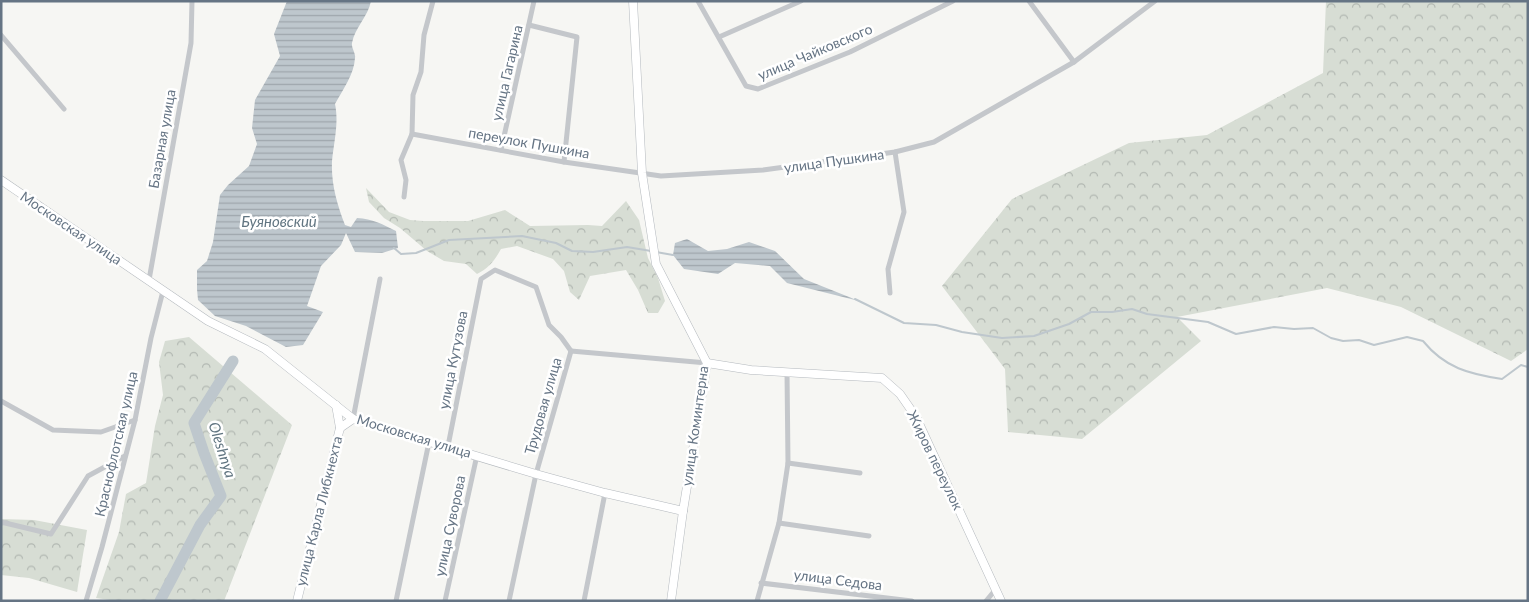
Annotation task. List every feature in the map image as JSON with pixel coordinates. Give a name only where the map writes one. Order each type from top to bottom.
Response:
[{"type":"street","name":"Базарная улица","points":[[149,280],[191,42],[192,1]]},
{"type":"street","points":[[404,197],[406,180],[401,160],[412,134],[413,95],[421,72],[424,35],[433,1]]},
{"type":"street","name":"улица Гагарина","points":[[501,150],[534,1]]},
{"type":"street","points":[[633,1],[642,173]]},
{"type":"street","name":"улица Чайковского","points":[[698,1],[720,36],[746,86],[758,89],[850,52],[953,1]]},
{"type":"street","points":[[720,36],[801,1]]},
{"type":"street","points":[[1028,1],[1074,62]]},
{"type":"street","name":"улица Пушкина","points":[[642,173],[661,176],[763,170],[895,152],[934,142],[1074,62],[1155,1]]},
{"type":"street","points":[[529,25],[577,37],[564,162]]},
{"type":"street","points":[[1,35],[64,110]]},
{"type":"street","name":"переулок Пушкина","points":[[412,134],[564,162],[642,173]]},
{"type":"street","points":[[890,292],[888,269],[904,212],[895,152]]},
{"type":"street","name":"улица Коминтерна","points":[[642,173],[656,264],[707,363],[670,601]]},
{"type":"street","name":"Московская улица","points":[[1,180],[208,321],[265,349],[353,419],[605,494],[683,511]]},
{"type":"street","name":"улица Кутузова","points":[[448,446],[482,279],[495,270],[536,288],[549,325],[570,350]]},
{"type":"street","name":"улица Карла Либкнехта","points":[[297,601],[340,428],[353,419],[380,279]]},
{"type":"street","name":"Краснофлотская улица","points":[[86,601],[135,420],[151,338],[163,291]]},
{"type":"street","name":"Трудовая улица","points":[[509,601],[536,474],[570,350],[707,363]]},
{"type":"street","name":"Жиров переулок","points":[[707,363],[751,370],[882,378],[900,394],[916,416],[1001,601]]},
{"type":"street","points":[[757,601],[779,523],[788,463],[787,372]]},
{"type":"street","points":[[1,401],[52,430],[101,432],[135,420]]},
{"type":"street","points":[[336,405],[340,428]]},
{"type":"street","points":[[396,601],[430,442]]},
{"type":"street","name":"улица Суворова","points":[[445,601],[477,455]]},
{"type":"street","points":[[1,522],[51,534],[88,476],[125,456]]},
{"type":"street","points":[[788,463],[860,473]]},
{"type":"street","points":[[584,601],[605,494]]},
{"type":"street","points":[[779,523],[869,536]]},
{"type":"street","name":"улица Седова","points":[[761,582],[912,601]]},
{"type":"street","points":[[986,601],[996,589]]},
{"type":"green space","points":[[1326,1],[1528,1],[1528,349],[1511,361],[1401,307],[1327,288],[1177,317],[1201,341],[1082,439],[1008,432],[1005,369],[942,286],[1012,199],[1129,143],[1207,135],[1323,73]]},
{"type":"green space","points":[[366,188],[389,212],[410,220],[423,221],[468,221],[505,210],[530,226],[602,226],[626,201],[639,220],[648,258],[658,278],[665,301],[658,313],[648,313],[638,290],[626,270],[590,276],[579,300],[570,292],[564,271],[553,259],[517,246],[501,249],[491,263],[477,274],[466,264],[444,261],[427,251],[400,228],[384,218],[369,202]]},
{"type":"green space","points":[[189,337],[292,425],[224,601],[117,601],[96,598],[119,532],[126,494],[146,483],[155,426],[163,395],[159,362],[165,341]]},
{"type":"green space","points":[[1,519],[34,520],[87,530],[77,592],[29,578],[1,575]]},
{"type":"water","name":"Буяновский","points":[[287,1],[371,1],[352,43],[355,56],[353,70],[335,104],[336,125],[332,178],[337,202],[345,225],[351,227],[357,218],[368,219],[382,224],[396,231],[398,248],[382,253],[355,252],[346,233],[341,245],[321,266],[307,306],[323,312],[303,345],[286,347],[246,326],[215,316],[198,300],[197,270],[207,261],[213,242],[220,195],[249,166],[257,144],[252,128],[255,100],[280,56],[274,34]]},
{"type":"water","points":[[687,239],[708,251],[727,249],[749,242],[775,251],[804,279],[859,301],[787,283],[770,266],[735,263],[718,274],[684,269],[673,255],[675,243]]},
{"type":"waterway","points":[[394,248],[401,254],[416,253],[449,240],[522,236],[556,243],[572,251],[593,252],[627,247],[651,251]]},
{"type":"waterway","points":[[656,252],[673,255]]},
{"type":"waterway","points":[[855,299],[904,323],[936,325],[962,332],[1002,338],[1034,336],[1069,324],[1091,312],[1112,312],[1132,309],[1147,314],[1208,322],[1236,334],[1274,327],[1313,328],[1331,338],[1343,341],[1359,340],[1374,345],[1407,337],[1423,341],[1440,358],[1458,368],[1479,375],[1502,379],[1521,365],[1528,367]]},
{"type":"waterway","name":"Oleshnya","points":[[160,601],[200,525],[221,496],[194,423],[233,361]]}]
